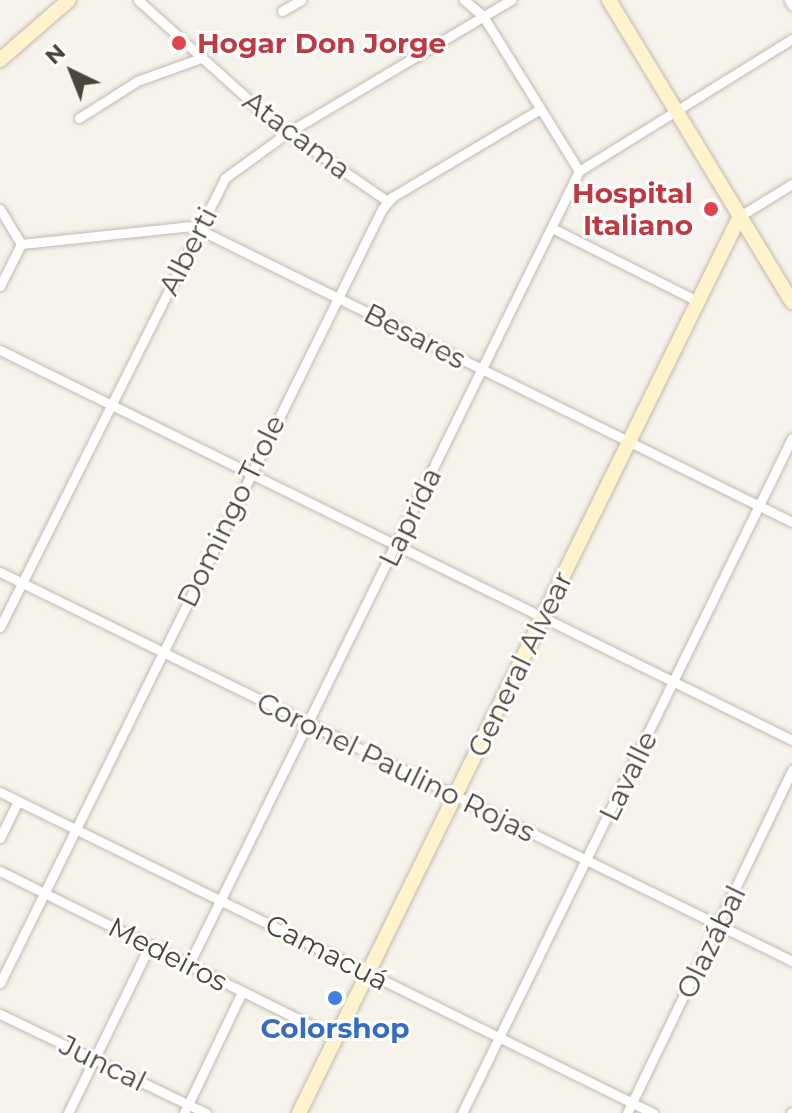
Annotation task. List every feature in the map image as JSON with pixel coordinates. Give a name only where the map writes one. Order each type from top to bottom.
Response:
[{"type":"street","points":[[0,60],[69,0]]},
{"type":"street","name":"Atacama","points":[[138,0],[287,133],[387,201]]},
{"type":"street","points":[[282,11],[301,0]]},
{"type":"street","points":[[464,0],[483,16],[579,171],[792,39]]},
{"type":"street","name":"Alberti","points":[[0,627],[198,228],[232,170],[287,133],[511,0]]},
{"type":"street","points":[[613,2],[792,302]]},
{"type":"street","points":[[79,118],[137,81],[201,58]]},
{"type":"street","points":[[387,201],[540,109]]},
{"type":"street","name":"Laprida","points":[[189,964],[579,171]]},
{"type":"street","points":[[740,216],[792,184]]},
{"type":"street","name":"Domingo Trole","points":[[0,983],[249,474],[387,201]]},
{"type":"street","points":[[0,209],[21,244]]},
{"type":"street","name":"General Alvear","points":[[299,1113],[740,216]]},
{"type":"street","points":[[21,244],[198,228]]},
{"type":"street","name":"Besares","points":[[198,228],[792,522]]},
{"type":"street","points":[[552,228],[697,301]]},
{"type":"street","points":[[0,286],[21,244]]},
{"type":"street","points":[[0,350],[542,620],[792,740]]},
{"type":"street","name":"Lavalle","points":[[462,1113],[792,438]]},
{"type":"street","name":"Coronel Paulino Rojas","points":[[0,572],[792,961]]},
{"type":"street","name":"Olazábal","points":[[627,1113],[792,770]]},
{"type":"street","name":"Camacuá","points":[[0,792],[653,1113]]},
{"type":"street","points":[[0,838],[18,801]]},
{"type":"street","name":"Medeiros","points":[[0,871],[336,1038]]},
{"type":"street","points":[[68,1113],[150,945]]},
{"type":"street","points":[[186,1109],[242,992]]},
{"type":"street","name":"Juncal","points":[[0,1014],[95,1059],[186,1109],[206,1113]]},
{"type":"building","name":"Colorshop","points":[[331,988],[346,994],[339,1008],[325,1001]]},
{"type":"place","name":"Hogar Don Jorge","points":[[179,43]]},
{"type":"place","name":"Hospital Italiano","points":[[711,209]]},
{"type":"place","name":"Colorshop","points":[[335,998]]}]
